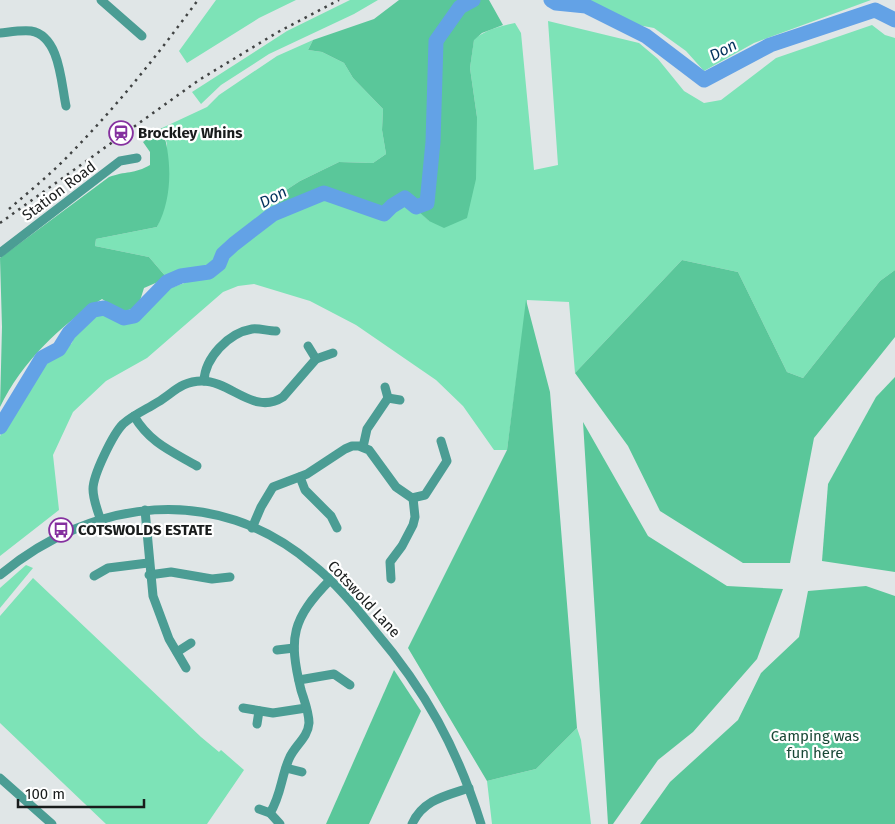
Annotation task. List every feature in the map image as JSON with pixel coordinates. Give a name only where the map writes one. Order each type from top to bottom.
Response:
[{"type":"street","points":[[106,2],[142,36]]},
{"type":"street","points":[[0,33],[34,32],[47,40],[55,57],[66,106]]},
{"type":"street","name":"Station Road","points":[[0,253],[120,161],[137,158]]},
{"type":"street","points":[[204,381],[208,363],[231,338],[254,329],[276,332]]},
{"type":"street","points":[[308,346],[316,359]]},
{"type":"street","points":[[100,518],[93,495],[94,480],[117,431],[134,416],[179,386],[204,381],[257,402],[270,404],[284,397],[316,359],[333,353]]},
{"type":"street","points":[[362,447],[367,429],[388,398],[385,387]]},
{"type":"street","points":[[388,398],[400,400]]},
{"type":"street","points":[[134,416],[147,435],[156,443],[197,466]]},
{"type":"street","points":[[252,528],[269,492],[279,484],[318,468],[352,446],[362,447],[374,454],[401,492],[414,498],[425,495],[447,461],[441,441]]},
{"type":"street","points":[[447,461],[457,463]]},
{"type":"street","points":[[300,477],[305,490],[331,516],[337,528]]},
{"type":"street","points":[[391,579],[391,560],[402,546],[413,525],[415,517],[414,498]]},
{"type":"street","points":[[145,510],[148,563],[153,596],[160,618],[186,668]]},
{"type":"street","name":"Cotswold Lane","points":[[0,575],[44,543],[100,518],[145,510],[193,512],[228,519],[252,528],[291,548],[330,580],[352,602],[396,654],[418,686],[452,745],[481,824]]},
{"type":"street","points":[[380,558],[391,560]]},
{"type":"street","points":[[94,576],[108,568],[148,563]]},
{"type":"street","points":[[150,575],[171,572],[212,579],[230,577]]},
{"type":"street","points":[[270,813],[278,801],[291,755],[308,729],[306,708],[294,648],[300,616],[307,605],[330,580]]},
{"type":"street","points":[[177,652],[191,643]]},
{"type":"street","points":[[277,650],[294,648]]},
{"type":"street","points":[[335,674],[337,665]]},
{"type":"street","points":[[299,680],[335,674],[350,685]]},
{"type":"street","points":[[244,708],[281,713],[306,708]]},
{"type":"street","points":[[257,724],[259,711]]},
{"type":"street","points":[[286,768],[302,772]]},
{"type":"street","points":[[2,783],[52,824]]},
{"type":"street","points":[[412,824],[417,813],[426,804],[469,788]]},
{"type":"street","points":[[259,810],[270,813],[280,824]]},
{"type":"green space","points":[[216,0],[296,0],[259,18],[187,63],[179,51]]},
{"type":"green space","points":[[350,0],[378,0],[354,14],[269,54],[221,85],[201,104],[192,92],[287,31]]},
{"type":"green space","points":[[399,0],[489,0],[503,25],[482,33],[474,40],[470,68],[477,117],[476,179],[467,218],[444,228],[429,221],[418,211],[425,204],[416,207],[405,198],[392,206],[384,214],[324,193],[273,214],[277,196],[300,181],[339,162],[373,163],[386,154],[382,130],[383,109],[353,78],[344,63],[322,52],[308,50],[313,40],[374,19]]},
{"type":"green space","points":[[551,0],[871,0],[754,43],[704,71],[686,51],[654,28],[616,21],[586,6],[556,3]]},
{"type":"green space","points":[[548,21],[639,43],[658,59],[684,91],[704,103],[721,100],[776,58],[872,25],[885,35],[895,38],[895,270],[880,281],[803,378],[787,372],[738,272],[682,260],[575,373],[569,302],[527,300],[507,450],[494,450],[463,406],[436,380],[356,325],[310,301],[254,284],[238,286],[223,292],[147,358],[106,381],[73,412],[53,455],[59,510],[0,556],[0,436],[45,363],[72,343],[74,334],[86,321],[97,315],[105,314],[127,322],[140,317],[168,289],[220,270],[226,256],[272,215],[262,219],[220,252],[210,267],[181,272],[167,278],[149,257],[95,246],[96,239],[157,227],[167,144],[162,128],[207,107],[219,95],[277,56],[313,40],[308,50],[322,52],[344,63],[353,78],[383,109],[382,130],[386,154],[373,163],[339,162],[300,181],[277,196],[274,214],[324,193],[353,203],[392,206],[405,198],[429,221],[477,117],[470,68],[474,39],[488,31],[515,23],[521,33],[534,170],[558,165]]},
{"type":"green space","points":[[162,128],[168,152],[169,178],[166,204],[157,227],[96,239],[95,246],[149,257],[167,278],[144,288],[138,307],[122,312],[102,299],[86,309],[57,333],[31,360],[19,375],[0,407],[2,327],[0,258],[109,177],[140,170],[150,165],[150,152],[143,142]]},
{"type":"green space","points":[[682,260],[738,272],[787,372],[803,378],[880,281],[895,270],[895,337],[814,438],[790,563],[743,563],[660,511],[628,446],[575,373]]},
{"type":"green space","points":[[526,300],[550,392],[577,728],[536,769],[487,781],[408,648],[507,450]]},
{"type":"green space","points":[[895,377],[895,572],[822,561],[828,484],[876,397]]},
{"type":"green space","points":[[583,422],[648,536],[727,586],[783,589],[757,659],[693,732],[658,760],[613,824],[608,824]]},
{"type":"green space","points":[[26,565],[33,568],[0,608],[0,588]]},
{"type":"green space","points":[[33,578],[201,737],[219,752],[221,750],[244,770],[207,824],[106,824],[0,723],[0,616]]},
{"type":"green space","name":"Camping was fun here","points":[[866,586],[895,596],[895,824],[640,824],[670,782],[738,720],[761,673],[799,637],[808,591]]},
{"type":"green space","points":[[394,670],[421,711],[369,824],[326,824]]},
{"type":"green space","points":[[577,728],[581,740],[591,824],[492,824],[487,781],[536,769]]},
{"type":"waterway","name":"Don","points":[[0,427],[42,358],[59,349],[69,333],[93,310],[104,308],[124,318],[134,316],[167,282],[181,276],[209,272],[219,264],[223,254],[234,244],[273,214],[324,193],[384,214],[392,206],[405,198],[416,207],[427,203],[433,142],[436,41],[460,7],[473,0]]},
{"type":"waterway","name":"Don","points":[[551,0],[556,3],[586,6],[646,36],[704,80],[770,45],[875,10],[895,20]]},
{"type":"railway","points":[[9,209],[56,168],[88,135],[153,59],[198,0]]},
{"type":"railway","points":[[0,223],[199,80],[278,32],[339,0]]},
{"type":"place","name":"Brockley Whins","points":[[121,133]]},
{"type":"place","name":"COTSWOLDS ESTATE","points":[[61,530]]}]
